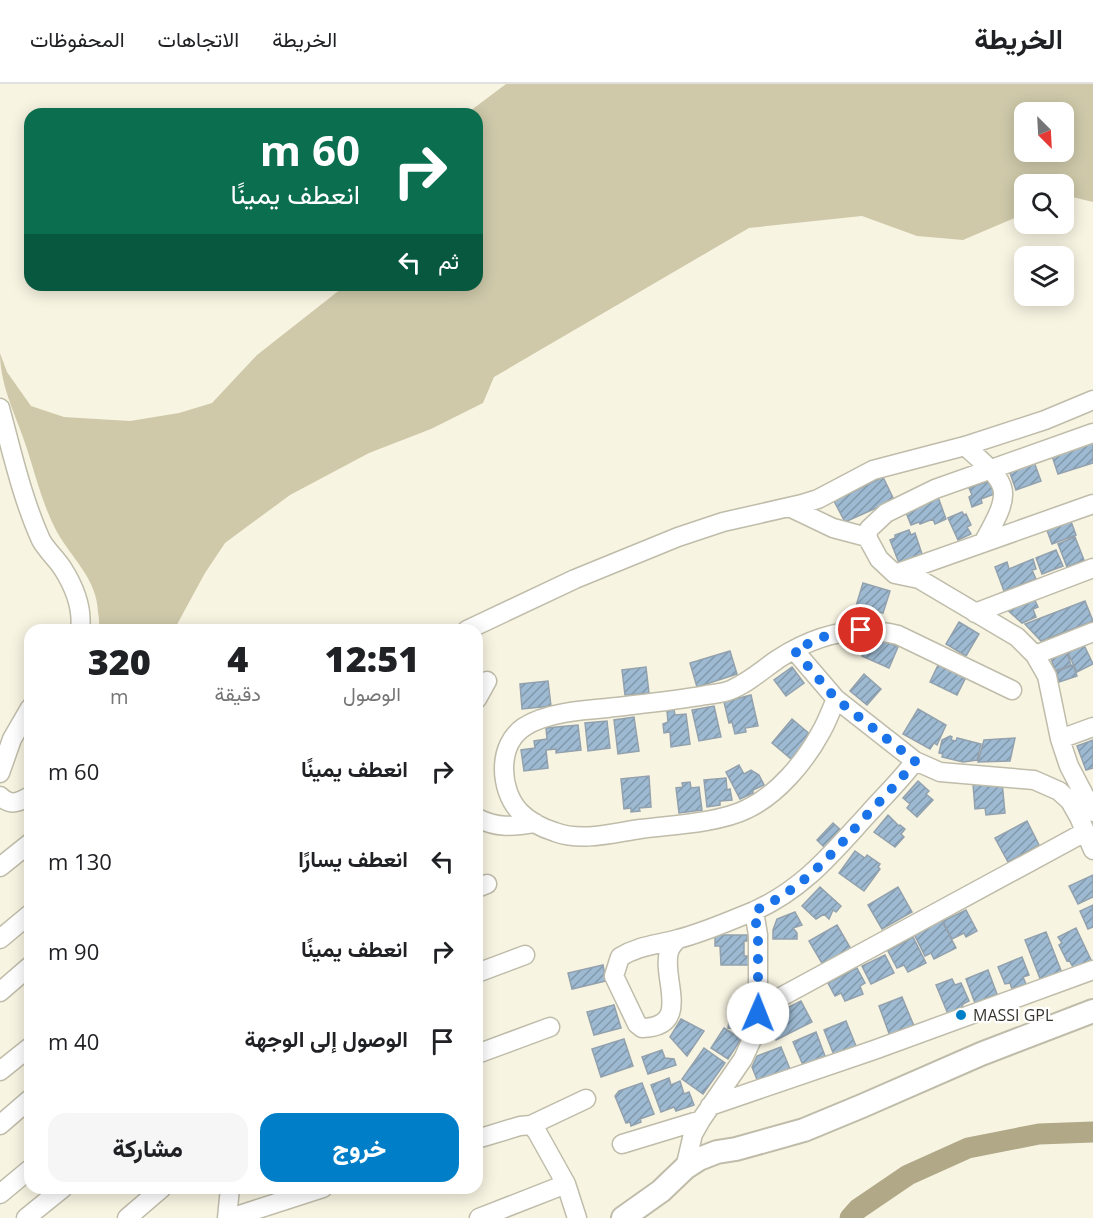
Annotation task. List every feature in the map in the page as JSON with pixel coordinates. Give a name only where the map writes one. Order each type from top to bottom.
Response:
[{"type":"main road","points":[[630,1216],[662,1191],[685,1168],[699,1159],[717,1152],[804,1130],[981,1054],[1093,1011]]},
{"type":"street","points":[[480,624],[634,554],[723,522],[818,499],[873,470],[965,446],[1045,420],[1093,400]]},
{"type":"street","points":[[0,408],[28,506],[42,542],[63,569],[79,601],[80,624]]},
{"type":"street","points":[[1093,433],[935,489],[886,513],[869,529],[867,537],[879,559],[895,574],[919,579],[1017,637],[1035,655],[1047,676],[1060,739],[1069,766],[1093,812]]},
{"type":"street","points":[[965,446],[991,469],[1003,488],[1004,497],[998,517],[983,543]]},
{"type":"street","points":[[895,574],[1093,504]]},
{"type":"street","points":[[789,507],[833,528],[867,537]]},
{"type":"street","points":[[975,613],[1093,568]]},
{"type":"street","points":[[836,699],[822,732],[802,761],[779,787],[762,801],[745,810],[710,820],[587,837],[556,833],[535,823],[519,811],[507,790],[504,764],[510,740],[524,726],[562,714],[728,691],[794,650],[830,634],[880,630],[898,635],[1012,690]]},
{"type":"street","points":[[1035,655],[1093,632]]},
{"type":"street","points":[[794,650],[836,699],[915,761],[940,772],[1034,780],[1059,791],[1071,801],[1093,850]]},
{"type":"street","points":[[483,688],[487,681]]},
{"type":"street","points":[[0,733],[24,713]]},
{"type":"street","points":[[0,773],[12,739],[24,717]]},
{"type":"street","points":[[1060,739],[1093,727]]},
{"type":"street","points":[[677,940],[669,952],[673,1005],[666,1020],[651,1028],[642,1029],[637,1024],[614,976],[620,957],[635,948],[677,940],[710,930],[754,911],[791,891],[838,849],[900,782],[915,761]]},
{"type":"street","points":[[0,796],[14,803],[24,799]]},
{"type":"street","points":[[483,821],[490,825],[513,827],[535,823]]},
{"type":"street","points":[[685,1168],[693,1134],[743,1059],[769,1006],[779,998],[1085,832]]},
{"type":"street","points":[[0,867],[24,848]]},
{"type":"street","points":[[754,911],[758,935],[758,1027]]},
{"type":"street","points":[[0,939],[24,919]]},
{"type":"street","points":[[483,971],[525,955]]},
{"type":"street","points":[[622,1144],[1093,970]]},
{"type":"street","points":[[0,992],[24,971]]},
{"type":"street","points":[[483,1052],[550,1027]]},
{"type":"street","points":[[0,1071],[24,1052]]},
{"type":"street","points":[[483,1138],[520,1126],[531,1125],[586,1099]]},
{"type":"street","points":[[0,1125],[24,1104]]},
{"type":"street","points":[[531,1125],[566,1184],[577,1218]]},
{"type":"street","points":[[0,1194],[24,1174]]},
{"type":"street","points":[[478,1218],[566,1184]]},
{"type":"street","points":[[26,1218],[56,1194]]},
{"type":"street","points":[[127,1218],[155,1194]]},
{"type":"street","points":[[227,1203],[285,1194]]},
{"type":"shaded area","points":[[506,84],[1093,84],[1093,202],[1074,197],[1074,174],[1014,174],[1014,218],[963,240],[917,236],[862,216],[749,228],[494,377],[483,403],[431,429],[369,453],[290,495],[225,543],[205,573],[177,624],[99,624],[97,600],[89,579],[57,532],[40,491],[6,390],[0,353],[7,372],[31,406],[64,417],[130,421],[179,413],[212,403],[257,355],[338,291],[483,291],[483,108],[474,108]]},
{"type":"building","points":[[1093,439],[1093,463],[1058,474],[1051,453]]},
{"type":"building","points":[[1034,462],[1041,481],[1016,490],[1009,470]]},
{"type":"building","points":[[883,477],[894,500],[845,522],[834,501]]},
{"type":"building","points":[[989,481],[994,494],[981,499],[982,503],[972,507],[969,497],[972,495],[969,488]]},
{"type":"building","points":[[938,497],[946,519],[935,524],[933,519],[911,525],[905,510]]},
{"type":"building","points":[[962,512],[966,514],[971,525],[967,527],[971,534],[958,540],[948,518]]},
{"type":"building","points":[[1069,516],[1076,535],[1052,544],[1045,525]]},
{"type":"building","points":[[909,530],[911,535],[915,533],[922,554],[899,563],[890,540],[895,538],[895,535]]},
{"type":"building","points":[[1075,537],[1084,560],[1067,567],[1058,544]]},
{"type":"building","points":[[1056,550],[1063,566],[1042,574],[1036,558]]},
{"type":"building","points":[[1033,559],[1036,569],[1032,570],[1036,579],[1004,591],[995,567],[1007,562],[1009,569]]},
{"type":"building","points":[[863,583],[890,591],[883,613],[856,606]]},
{"type":"building","points":[[1032,594],[1038,607],[1033,609],[1036,617],[1022,623],[1003,606]]},
{"type":"building","points":[[1085,601],[1093,621],[1041,641],[1025,624]]},
{"type":"building","points":[[959,622],[979,634],[966,656],[946,644]]},
{"type":"building","points":[[871,635],[898,647],[889,668],[862,656]]},
{"type":"building","points":[[1083,643],[1093,664],[1077,672],[1065,647]]},
{"type":"building","points":[[1066,650],[1071,665],[1055,671],[1050,655]]},
{"type":"building","points":[[730,651],[737,674],[697,687],[690,663]]},
{"type":"building","points":[[940,661],[967,675],[957,695],[930,682]]},
{"type":"building","points":[[1073,665],[1077,676],[1059,682],[1056,672]]},
{"type":"building","points":[[646,667],[649,693],[625,695],[622,670]]},
{"type":"building","points":[[792,667],[804,683],[786,696],[774,680]]},
{"type":"building","points":[[864,674],[881,689],[867,705],[850,691]]},
{"type":"building","points":[[548,681],[551,706],[522,709],[520,684]]},
{"type":"building","points":[[751,695],[758,726],[745,728],[746,732],[735,734],[732,722],[729,723],[724,702]]},
{"type":"building","points":[[714,706],[721,737],[699,741],[692,710]]},
{"type":"building","points":[[918,709],[946,725],[937,745],[934,743],[930,749],[903,734]]},
{"type":"building","points":[[674,710],[675,715],[686,714],[690,744],[671,747],[670,732],[664,733],[663,724],[668,722],[667,711]]},
{"type":"building","points":[[634,717],[639,751],[618,754],[614,720]]},
{"type":"building","points":[[792,719],[811,735],[791,759],[772,743]]},
{"type":"building","points":[[607,721],[610,748],[588,751],[585,723]]},
{"type":"building","points":[[578,725],[581,750],[556,753],[556,749],[546,750],[548,768],[524,771],[521,750],[535,748],[534,741],[547,739],[546,728]]},
{"type":"building","points":[[950,736],[951,740],[956,741],[957,738],[981,744],[977,760],[963,762],[942,757],[943,754],[939,753],[942,740]]},
{"type":"building","points":[[1015,738],[1010,761],[978,762],[984,740]]},
{"type":"building","points":[[1093,740],[1093,768],[1086,770],[1077,746]]},
{"type":"building","points":[[739,765],[744,774],[751,770],[759,775],[764,785],[740,799],[726,772]]},
{"type":"building","points":[[649,776],[651,807],[639,808],[640,811],[631,812],[631,808],[624,809],[621,779]]},
{"type":"building","points":[[726,778],[727,790],[730,789],[732,800],[720,801],[720,805],[707,807],[704,780]]},
{"type":"building","points":[[918,781],[929,791],[926,794],[933,800],[917,817],[907,808],[910,804],[903,798]]},
{"type":"building","points":[[690,782],[691,788],[699,787],[702,810],[679,813],[676,788],[683,787],[682,783]]},
{"type":"building","points":[[1002,782],[1005,813],[986,815],[985,808],[975,809],[973,784]]},
{"type":"building","points":[[888,815],[905,829],[901,834],[904,837],[895,847],[874,832]]},
{"type":"building","points":[[1027,821],[1039,845],[1008,862],[995,838]]},
{"type":"building","points":[[833,823],[842,831],[826,849],[817,840]]},
{"type":"building","points":[[855,851],[865,858],[867,855],[880,864],[878,867],[880,869],[864,891],[839,873]]},
{"type":"building","points":[[1093,875],[1093,897],[1078,904],[1069,886]]},
{"type":"building","points":[[820,887],[841,906],[836,912],[833,910],[829,919],[824,914],[816,919],[802,906]]},
{"type":"building","points":[[898,887],[912,912],[882,929],[868,905]]},
{"type":"building","points":[[1093,905],[1093,927],[1088,929],[1080,911]]},
{"type":"building","points":[[966,910],[977,931],[966,937],[964,933],[952,939],[943,921]]},
{"type":"building","points":[[795,912],[802,925],[793,928],[797,933],[797,939],[773,939],[777,919]]},
{"type":"building","points":[[941,919],[956,948],[934,959],[931,953],[925,956],[914,934]]},
{"type":"building","points":[[837,925],[851,949],[823,965],[809,941]]},
{"type":"building","points":[[1076,928],[1091,960],[1074,969],[1059,945],[1062,943],[1058,937]]},
{"type":"building","points":[[1046,932],[1062,973],[1041,981],[1025,940]]},
{"type":"building","points":[[715,935],[747,935],[747,941],[744,941],[744,956],[749,956],[749,965],[721,965],[720,946],[715,946]]},
{"type":"building","points":[[913,937],[926,963],[908,972],[904,965],[897,968],[888,951]]},
{"type":"building","points":[[885,955],[894,973],[871,984],[862,966]]},
{"type":"building","points":[[1022,957],[1029,975],[1023,977],[1026,984],[1012,989],[1010,983],[1005,984],[998,967]]},
{"type":"building","points":[[603,965],[606,981],[572,989],[568,973]]},
{"type":"building","points":[[857,968],[865,983],[860,986],[863,994],[845,1001],[841,993],[835,996],[828,983]]},
{"type":"building","points":[[988,970],[997,994],[975,1003],[966,979]]},
{"type":"building","points":[[952,979],[955,985],[961,983],[969,1001],[963,1004],[962,1008],[948,1014],[936,985]]},
{"type":"building","points":[[902,997],[914,1026],[890,1036],[879,1006]]},
{"type":"building","points":[[801,1001],[812,1022],[776,1040],[771,1031],[783,1013],[788,1011],[787,1008]]},
{"type":"building","points":[[732,1004],[748,1006],[744,1030],[728,1028]]},
{"type":"building","points":[[614,1005],[621,1028],[594,1035],[587,1012]]},
{"type":"building","points":[[681,1019],[704,1031],[687,1056],[670,1037]]},
{"type":"building","points":[[846,1021],[856,1046],[834,1055],[824,1030]]},
{"type":"building","points":[[724,1028],[741,1039],[728,1059],[711,1048]]},
{"type":"building","points":[[816,1032],[825,1056],[803,1065],[793,1042]]},
{"type":"building","points":[[624,1039],[633,1066],[601,1077],[592,1049]]},
{"type":"building","points":[[781,1047],[790,1069],[758,1082],[752,1067],[757,1056]]},
{"type":"building","points":[[704,1048],[725,1063],[703,1094],[682,1079]]},
{"type":"building","points":[[662,1050],[665,1058],[674,1059],[676,1065],[648,1074],[642,1057]]},
{"type":"building","points":[[669,1078],[671,1085],[680,1081],[684,1094],[689,1092],[694,1105],[676,1111],[674,1107],[661,1112],[651,1085]]},
{"type":"building","points":[[642,1083],[654,1114],[640,1119],[641,1122],[631,1126],[630,1122],[626,1123],[615,1096],[619,1091]]},
{"type":"waterway","points":[[850,1218],[858,1209],[908,1175],[968,1148],[1039,1134],[1093,1132]]},
{"type":"place","name":"MASSI GPL","points":[[961,1015]]},
{"type":"route","points":[[758,1013],[758,935],[754,911],[791,891],[838,849],[877,804],[900,782],[915,761],[836,699],[794,650],[830,634],[861,630]]}]
